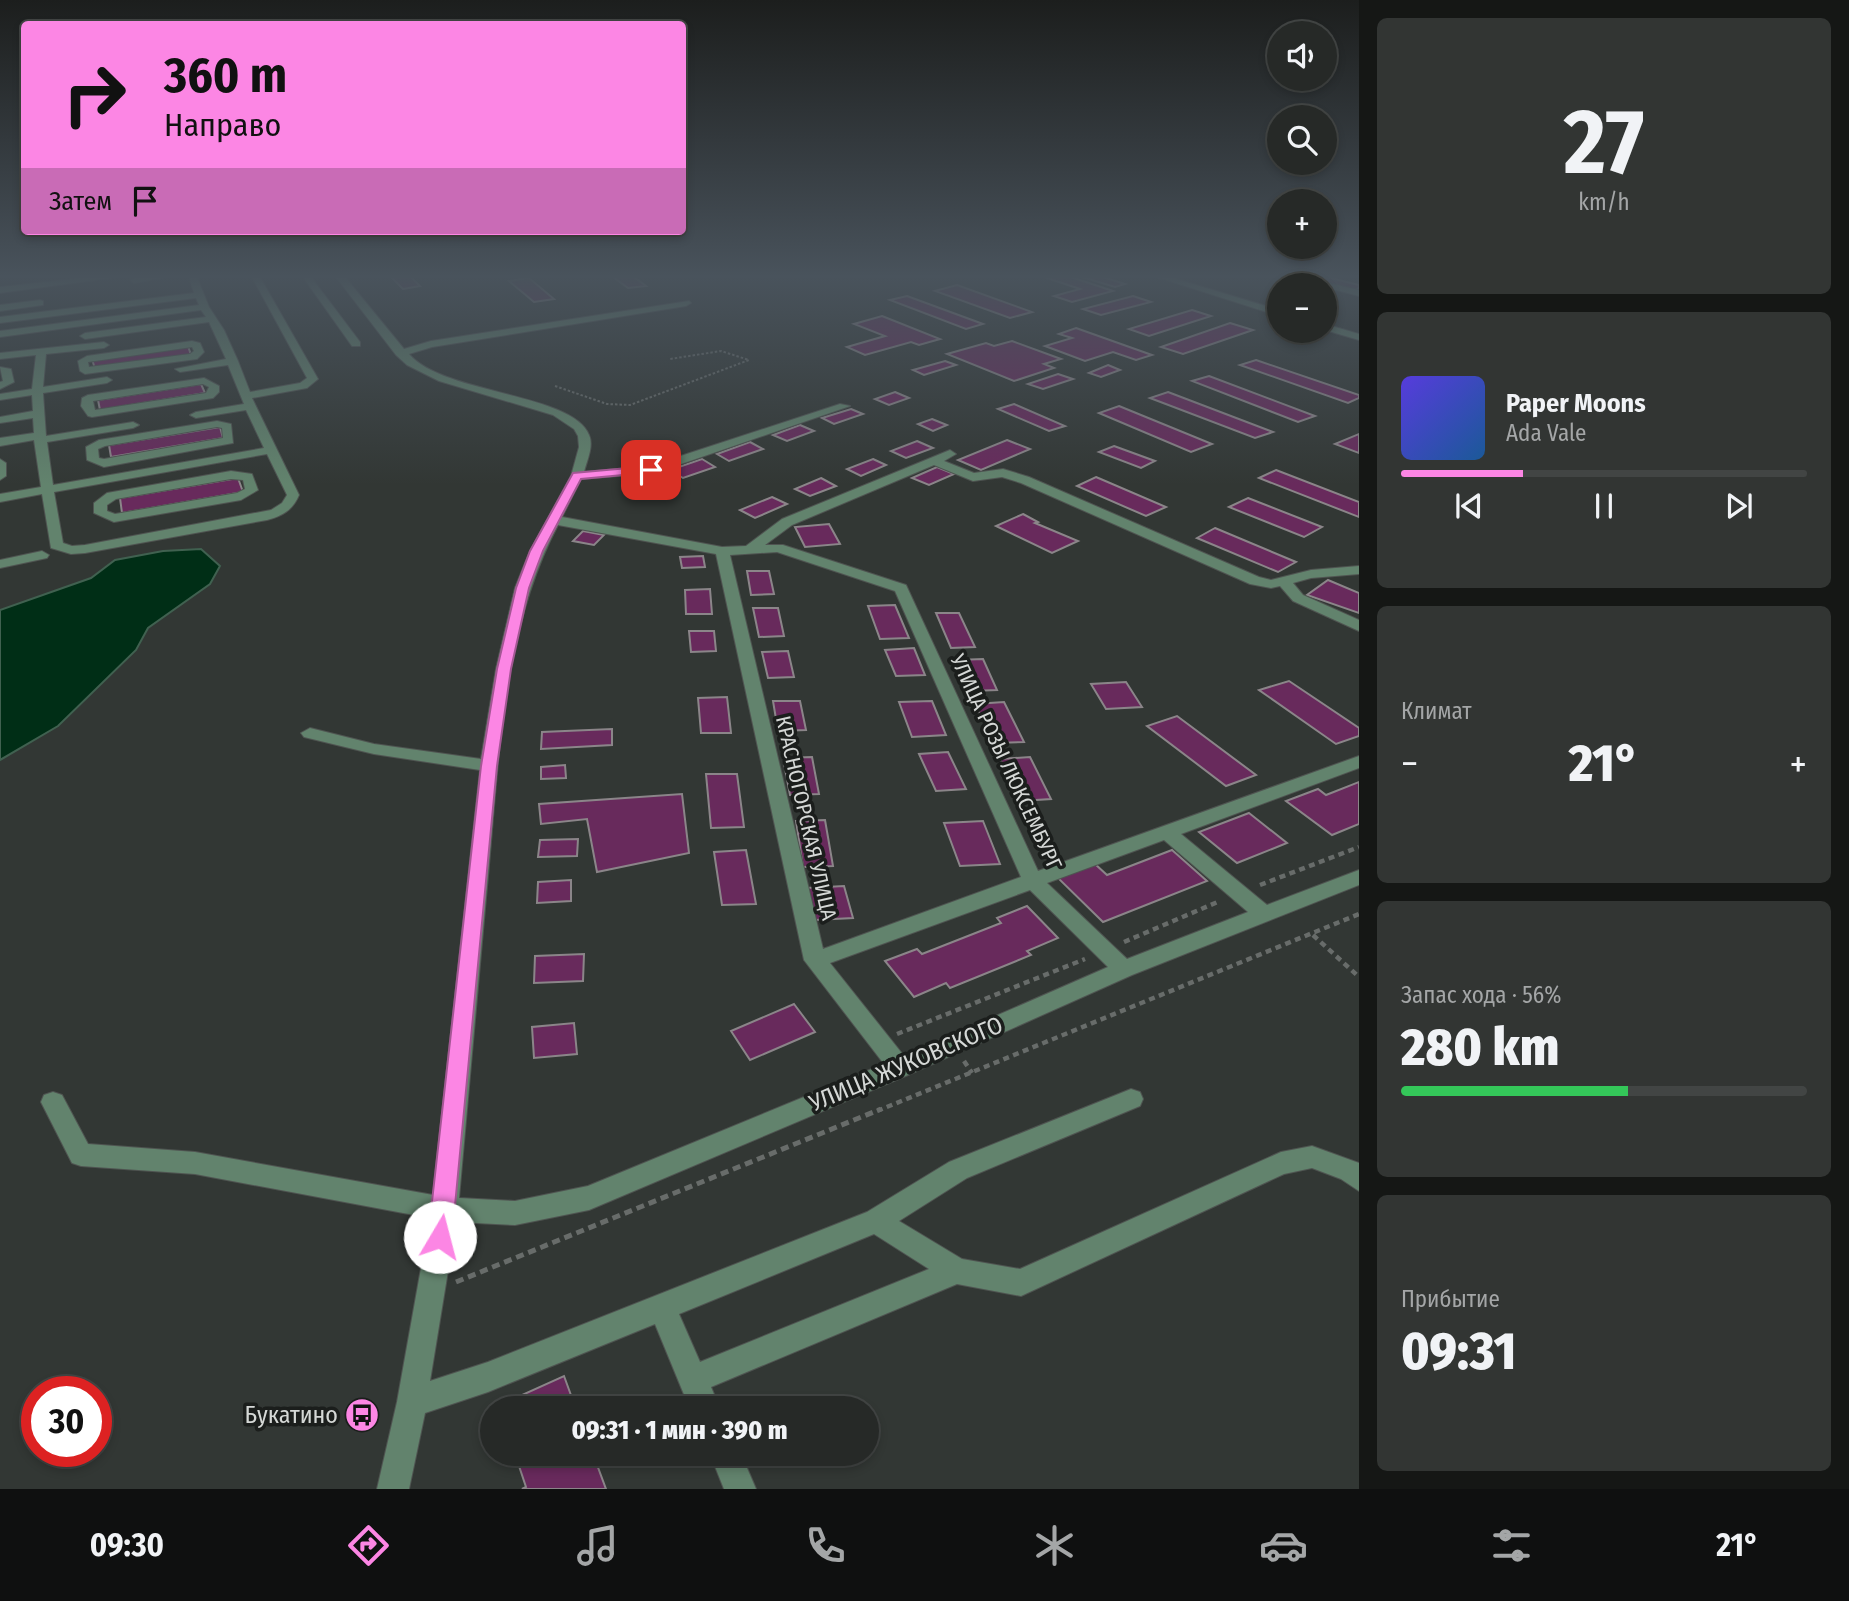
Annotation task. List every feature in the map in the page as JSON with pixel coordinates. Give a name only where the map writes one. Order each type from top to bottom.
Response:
[{"type":"street","points":[[0,356],[141,346]]},
{"type":"street","points":[[130,347],[85,359],[85,370],[94,372],[188,358],[199,352],[197,346]]},
{"type":"street","points":[[41,353],[37,372],[40,391],[38,414],[56,545],[62,548],[85,548],[267,516],[287,507],[293,495],[226,346]]},
{"type":"street","points":[[0,442],[40,438],[249,401],[303,386],[313,379],[295,346]]},
{"type":"street","points":[[393,1489],[412,1402],[444,1209],[489,766],[504,669],[522,588],[537,551],[577,476],[585,447],[584,436],[569,419],[540,406],[443,379],[418,368],[395,346]]},
{"type":"street","points":[[400,353],[422,346]]},
{"type":"street","points":[[0,397],[233,361]]},
{"type":"street","points":[[0,370],[7,371],[9,382],[0,386]]},
{"type":"street","points":[[214,386],[214,392],[208,396],[196,398],[92,414],[87,406],[88,398],[204,381],[214,386],[241,382]]},
{"type":"street","points":[[577,476],[651,470],[844,406]]},
{"type":"street","points":[[0,427],[0,419],[38,414]]},
{"type":"street","points":[[212,424],[227,426],[230,437],[225,442],[165,453],[98,463],[93,460],[92,447],[112,441],[212,424]]},
{"type":"street","points":[[0,498],[272,450]]},
{"type":"street","points":[[165,453],[177,484]]},
{"type":"street","points":[[554,520],[722,551],[749,550],[787,522],[950,454]]},
{"type":"street","points":[[934,461],[973,477],[1003,473],[1025,480],[1255,581],[1270,584],[1311,574],[1358,573]]},
{"type":"street","points":[[0,463],[0,476]]},
{"type":"street","points":[[239,474],[248,477],[253,488],[241,496],[114,518],[102,513],[100,503],[112,496],[177,484],[239,474]]},
{"type":"street","name":"УЛИЦА РОЗЫ ЛЮКСЕМБУРГ","points":[[749,550],[778,548],[901,588],[1032,880],[1124,969]]},
{"type":"street","name":"КРАСНОГОРСКАЯ УЛИЦА","points":[[722,551],[815,960],[900,1068]]},
{"type":"street","points":[[0,564],[42,555]]},
{"type":"street","points":[[1284,582],[1298,598],[1359,626]]},
{"type":"street","points":[[310,733],[374,749],[489,766]]},
{"type":"street","points":[[815,960],[1359,762]]},
{"type":"street","points":[[1166,831],[1264,914]]},
{"type":"street","name":"УЛИЦА ЖУКОВСКОГО","points":[[53,1102],[81,1155],[195,1163],[444,1209],[515,1213],[589,1198],[900,1068],[1124,969],[1359,877]]},
{"type":"street","points":[[412,1402],[488,1377],[876,1221],[958,1170],[1131,1099]]},
{"type":"street","points":[[876,1221],[957,1270],[1021,1283],[1281,1163],[1312,1157],[1350,1171],[1359,1179]]},
{"type":"street","points":[[693,1380],[957,1270]]},
{"type":"street","points":[[662,1307],[700,1396]]},
{"type":"street","points":[[730,1466],[740,1489]]},
{"type":"path","points":[[555,386],[607,404],[630,405],[749,360],[721,351],[670,359]]},
{"type":"path","points":[[431,1292],[1359,914]]},
{"type":"path","points":[[1313,935],[1359,977]]},
{"type":"shaded area","points":[[201,549],[220,566],[210,584],[148,628],[136,650],[58,726],[0,760],[0,610],[91,578],[115,560],[163,551]]},
{"type":"building","points":[[184,346],[188,346],[191,355],[95,369],[92,359]]},
{"type":"building","points":[[849,346],[895,346],[865,355]]},
{"type":"building","points":[[974,346],[1027,346],[1061,359],[1044,364],[1054,368],[1014,381],[947,354]]},
{"type":"building","points":[[1046,346],[1128,346],[1152,355],[1136,360],[1113,352],[1085,361]]},
{"type":"building","points":[[1162,346],[1205,346],[1183,354]]},
{"type":"building","points":[[1256,360],[1359,395],[1359,398],[1348,403],[1240,365]]},
{"type":"building","points":[[945,361],[956,365],[924,375],[913,370]]},
{"type":"building","points":[[1108,365],[1120,370],[1101,377],[1089,373]]},
{"type":"building","points":[[1058,374],[1073,379],[1043,389],[1028,384]]},
{"type":"building","points":[[1209,376],[1315,416],[1298,422],[1192,381]]},
{"type":"building","points":[[201,384],[205,393],[100,410],[98,400]]},
{"type":"building","points":[[895,392],[909,398],[889,405],[875,399]]},
{"type":"building","points":[[1168,392],[1273,432],[1255,438],[1150,398]]},
{"type":"building","points":[[1014,404],[1065,426],[1049,431],[998,409]]},
{"type":"building","points":[[1119,406],[1212,444],[1191,452],[1099,413]]},
{"type":"building","points":[[851,409],[863,414],[834,424],[822,418]]},
{"type":"building","points":[[932,419],[947,425],[933,431],[918,424]]},
{"type":"building","points":[[800,425],[814,431],[787,441],[773,435]]},
{"type":"building","points":[[220,427],[223,438],[111,457],[109,445]]},
{"type":"building","points":[[1359,434],[1359,453],[1335,444]]},
{"type":"building","points":[[1007,440],[1030,449],[981,470],[958,460]]},
{"type":"building","points":[[917,441],[933,448],[906,458],[891,451]]},
{"type":"building","points":[[750,442],[763,449],[729,461],[717,454]]},
{"type":"building","points":[[1114,446],[1155,461],[1141,468],[1099,452]]},
{"type":"building","points":[[702,459],[715,467],[683,478],[670,470]]},
{"type":"building","points":[[873,459],[886,465],[861,476],[847,469]]},
{"type":"building","points":[[937,467],[954,474],[929,485],[912,478]]},
{"type":"building","points":[[1276,470],[1359,502],[1359,517],[1259,478]]},
{"type":"building","points":[[1096,477],[1166,507],[1146,516],[1077,486]]},
{"type":"building","points":[[238,478],[243,492],[122,513],[120,498]]},
{"type":"building","points":[[821,478],[836,486],[810,496],[795,489]]},
{"type":"building","points":[[772,497],[787,504],[755,518],[740,510]]},
{"type":"building","points":[[1248,498],[1322,527],[1304,537],[1229,507]]},
{"type":"building","points":[[1023,514],[1038,522],[1035,523],[1078,541],[1052,553],[996,526]]},
{"type":"building","points":[[829,524],[840,544],[805,547],[795,527]]},
{"type":"building","points":[[1215,528],[1296,562],[1278,572],[1197,538]]},
{"type":"building","points":[[583,531],[604,535],[594,545],[573,541]]},
{"type":"building","points":[[703,556],[705,567],[682,568],[680,557]]},
{"type":"building","points":[[747,571],[769,571],[774,594],[751,595]]},
{"type":"building","points":[[1328,580],[1359,593],[1359,613],[1307,595]]},
{"type":"building","points":[[710,589],[712,614],[686,614],[685,590]]},
{"type":"building","points":[[895,605],[909,638],[880,639],[868,606]]},
{"type":"building","points":[[753,608],[778,608],[784,636],[759,637]]},
{"type":"building","points":[[936,613],[959,613],[975,647],[951,648]]},
{"type":"building","points":[[689,631],[714,631],[716,651],[691,652]]},
{"type":"building","points":[[914,648],[925,675],[896,676],[885,650]]},
{"type":"building","points":[[788,651],[794,677],[768,678],[762,652]]},
{"type":"building","points":[[983,659],[997,690],[971,691],[958,660]]},
{"type":"building","points":[[1289,681],[1359,728],[1359,736],[1336,744],[1259,690]]},
{"type":"building","points":[[1126,682],[1142,707],[1106,709],[1091,684]]},
{"type":"building","points":[[727,697],[731,733],[701,733],[698,698]]},
{"type":"building","points":[[773,701],[800,701],[806,730],[778,731]]},
{"type":"building","points":[[932,701],[946,735],[912,737],[899,702]]},
{"type":"building","points":[[1004,702],[1024,742],[994,743],[975,704]]},
{"type":"building","points":[[1177,716],[1256,775],[1226,786],[1147,726]]},
{"type":"building","points":[[612,729],[612,745],[541,749],[542,732]]},
{"type":"building","points":[[948,752],[966,789],[936,791],[919,754]]},
{"type":"building","points":[[812,757],[819,794],[790,795],[783,758]]},
{"type":"building","points":[[1030,757],[1051,799],[1020,801],[1000,759]]},
{"type":"building","points":[[565,765],[566,778],[541,779],[541,767]]},
{"type":"building","points":[[706,774],[737,774],[744,827],[711,828]]},
{"type":"building","points":[[1359,782],[1359,824],[1332,835],[1286,801],[1318,789],[1326,795]]},
{"type":"building","points":[[682,794],[689,853],[597,872],[587,819],[541,824],[539,804]]},
{"type":"building","points":[[1249,813],[1287,843],[1237,863],[1199,832]]},
{"type":"building","points":[[825,820],[833,866],[803,867],[796,821]]},
{"type":"building","points":[[983,821],[1000,864],[960,866],[944,823]]},
{"type":"building","points":[[578,839],[577,856],[538,857],[540,840]]},
{"type":"building","points":[[746,850],[756,904],[722,905],[714,852]]},
{"type":"building","points":[[1172,850],[1207,881],[1103,922],[1058,878],[1095,864],[1107,875]]},
{"type":"building","points":[[571,880],[571,901],[537,903],[538,882]]},
{"type":"building","points":[[844,886],[853,918],[815,920],[807,888]]},
{"type":"building","points":[[1027,906],[1058,938],[1027,951],[1031,955],[950,988],[946,983],[914,997],[885,961],[917,949],[922,954],[1001,923],[997,918]]},
{"type":"building","points":[[584,954],[583,981],[534,983],[535,956]]},
{"type":"building","points":[[794,1004],[815,1032],[750,1060],[731,1031]]},
{"type":"building","points":[[574,1023],[577,1054],[534,1058],[532,1027]]},
{"type":"building","points":[[564,1376],[571,1396],[520,1396]]},
{"type":"building","points":[[519,1466],[597,1466],[606,1489],[522,1489],[526,1487]]},
{"type":"place","name":"Букатино","points":[[362,1415]]},
{"type":"route","points":[[440,1237],[489,766],[504,669],[522,588],[537,551],[577,476],[651,470]]}]
